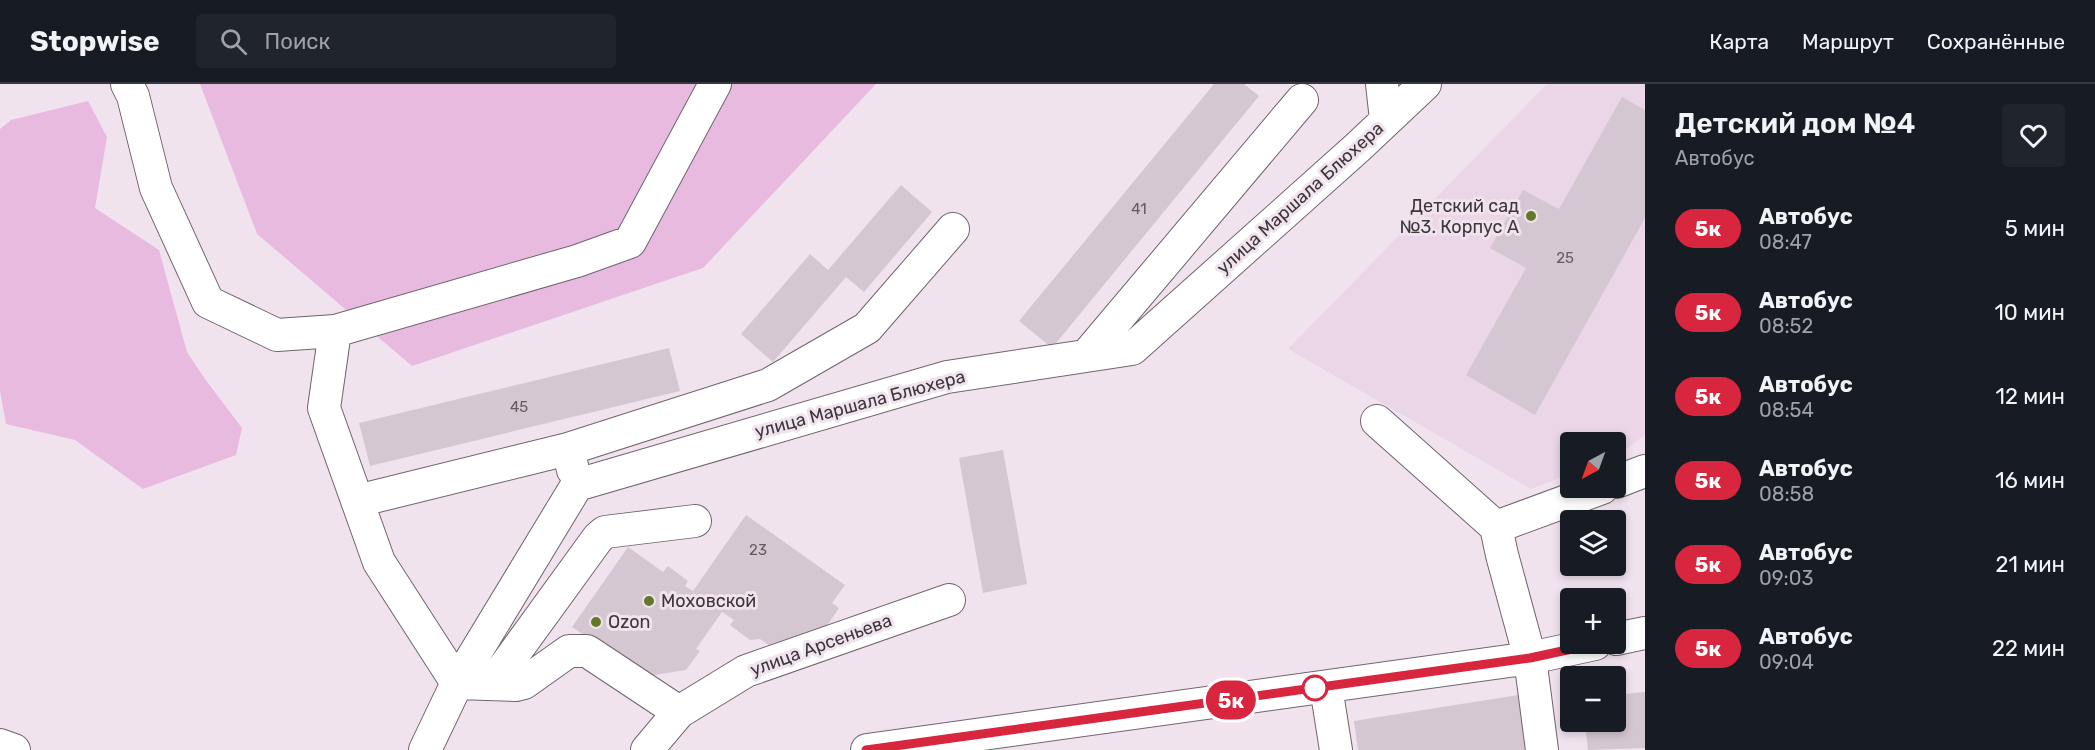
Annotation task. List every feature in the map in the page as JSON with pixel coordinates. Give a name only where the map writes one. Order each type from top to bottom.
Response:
[{"type":"street","points":[[127,84],[133,96],[156,188],[208,302],[277,335],[335,331],[577,261],[630,242],[715,84]]},
{"type":"street","points":[[1382,84],[1386,120]]},
{"type":"street","name":"улица Маршала Блюхера","points":[[577,485],[947,377],[1132,349],[1425,84]]},
{"type":"street","points":[[1086,356],[1302,100]]},
{"type":"street","points":[[357,501],[568,449],[768,385],[867,328],[953,228]]},
{"type":"street","points":[[335,331],[324,408],[379,562],[457,683]]},
{"type":"street","points":[[1377,421],[1496,527],[1530,658],[1542,750]]},
{"type":"street","points":[[425,750],[457,683],[577,485],[568,449]]},
{"type":"street","points":[[1626,478],[1645,471]]},
{"type":"street","points":[[1496,527],[1575,498]]},
{"type":"street","points":[[492,684],[598,538],[605,532],[695,521]]},
{"type":"street","name":"улица Арсеньева","points":[[647,750],[679,712],[746,671],[949,600]]},
{"type":"street","points":[[1626,637],[1645,633]]},
{"type":"street","points":[[457,683],[524,683],[569,651],[587,651],[679,712]]},
{"type":"street","points":[[867,750],[1026,740],[1326,687],[1530,658],[1560,652]]},
{"type":"street","points":[[1326,687],[1336,750]]},
{"type":"street","points":[[0,744],[14,750]]},
{"type":"shaded area","points":[[200,84],[876,84],[703,268],[412,366],[257,234]]},
{"type":"shaded area","name":"Детский сад №3. Корпус А","points":[[1547,84],[1645,84],[1645,435],[1626,449],[1626,432],[1560,432],[1560,478],[1531,489],[1288,349]]},
{"type":"shaded area","points":[[88,101],[107,137],[95,208],[159,250],[187,352],[242,428],[236,455],[143,489],[75,440],[6,424],[0,391],[0,129],[11,120]]},
{"type":"building","points":[[1214,84],[1244,84],[1259,96],[1052,348],[1019,321]]},
{"type":"building","points":[[1622,97],[1645,110],[1645,218],[1535,415],[1466,375],[1526,268],[1490,248],[1523,190],[1559,209]]},
{"type":"building","points":[[901,185],[932,212],[864,292],[846,277],[773,362],[741,334],[810,254],[828,270]]},
{"type":"building","points":[[669,348],[680,391],[370,466],[359,423]]},
{"type":"building","points":[[1003,450],[1027,584],[983,593],[959,458]]},
{"type":"building","points":[[746,515],[845,585],[832,603],[839,608],[825,629],[773,648],[760,639],[750,640],[730,625],[734,620],[722,612],[696,649],[700,651],[686,670],[649,676],[630,667],[572,627],[628,547],[663,572],[668,566],[688,581],[685,586],[693,591]]},
{"type":"building","points":[[1645,692],[1645,748],[1588,750],[1586,732],[1626,732],[1626,694]]},
{"type":"building","points":[[1518,695],[1527,750],[1358,750],[1354,721]]},
{"type":"bus line","name":"5к","points":[[866,750],[1530,658],[1560,652]]},
{"type":"place","name":"Детский сад №3. Корпус А","points":[[1531,216]]},
{"type":"place","name":"Моховской","points":[[649,601]]},
{"type":"place","name":"Ozon","points":[[596,622]]}]
